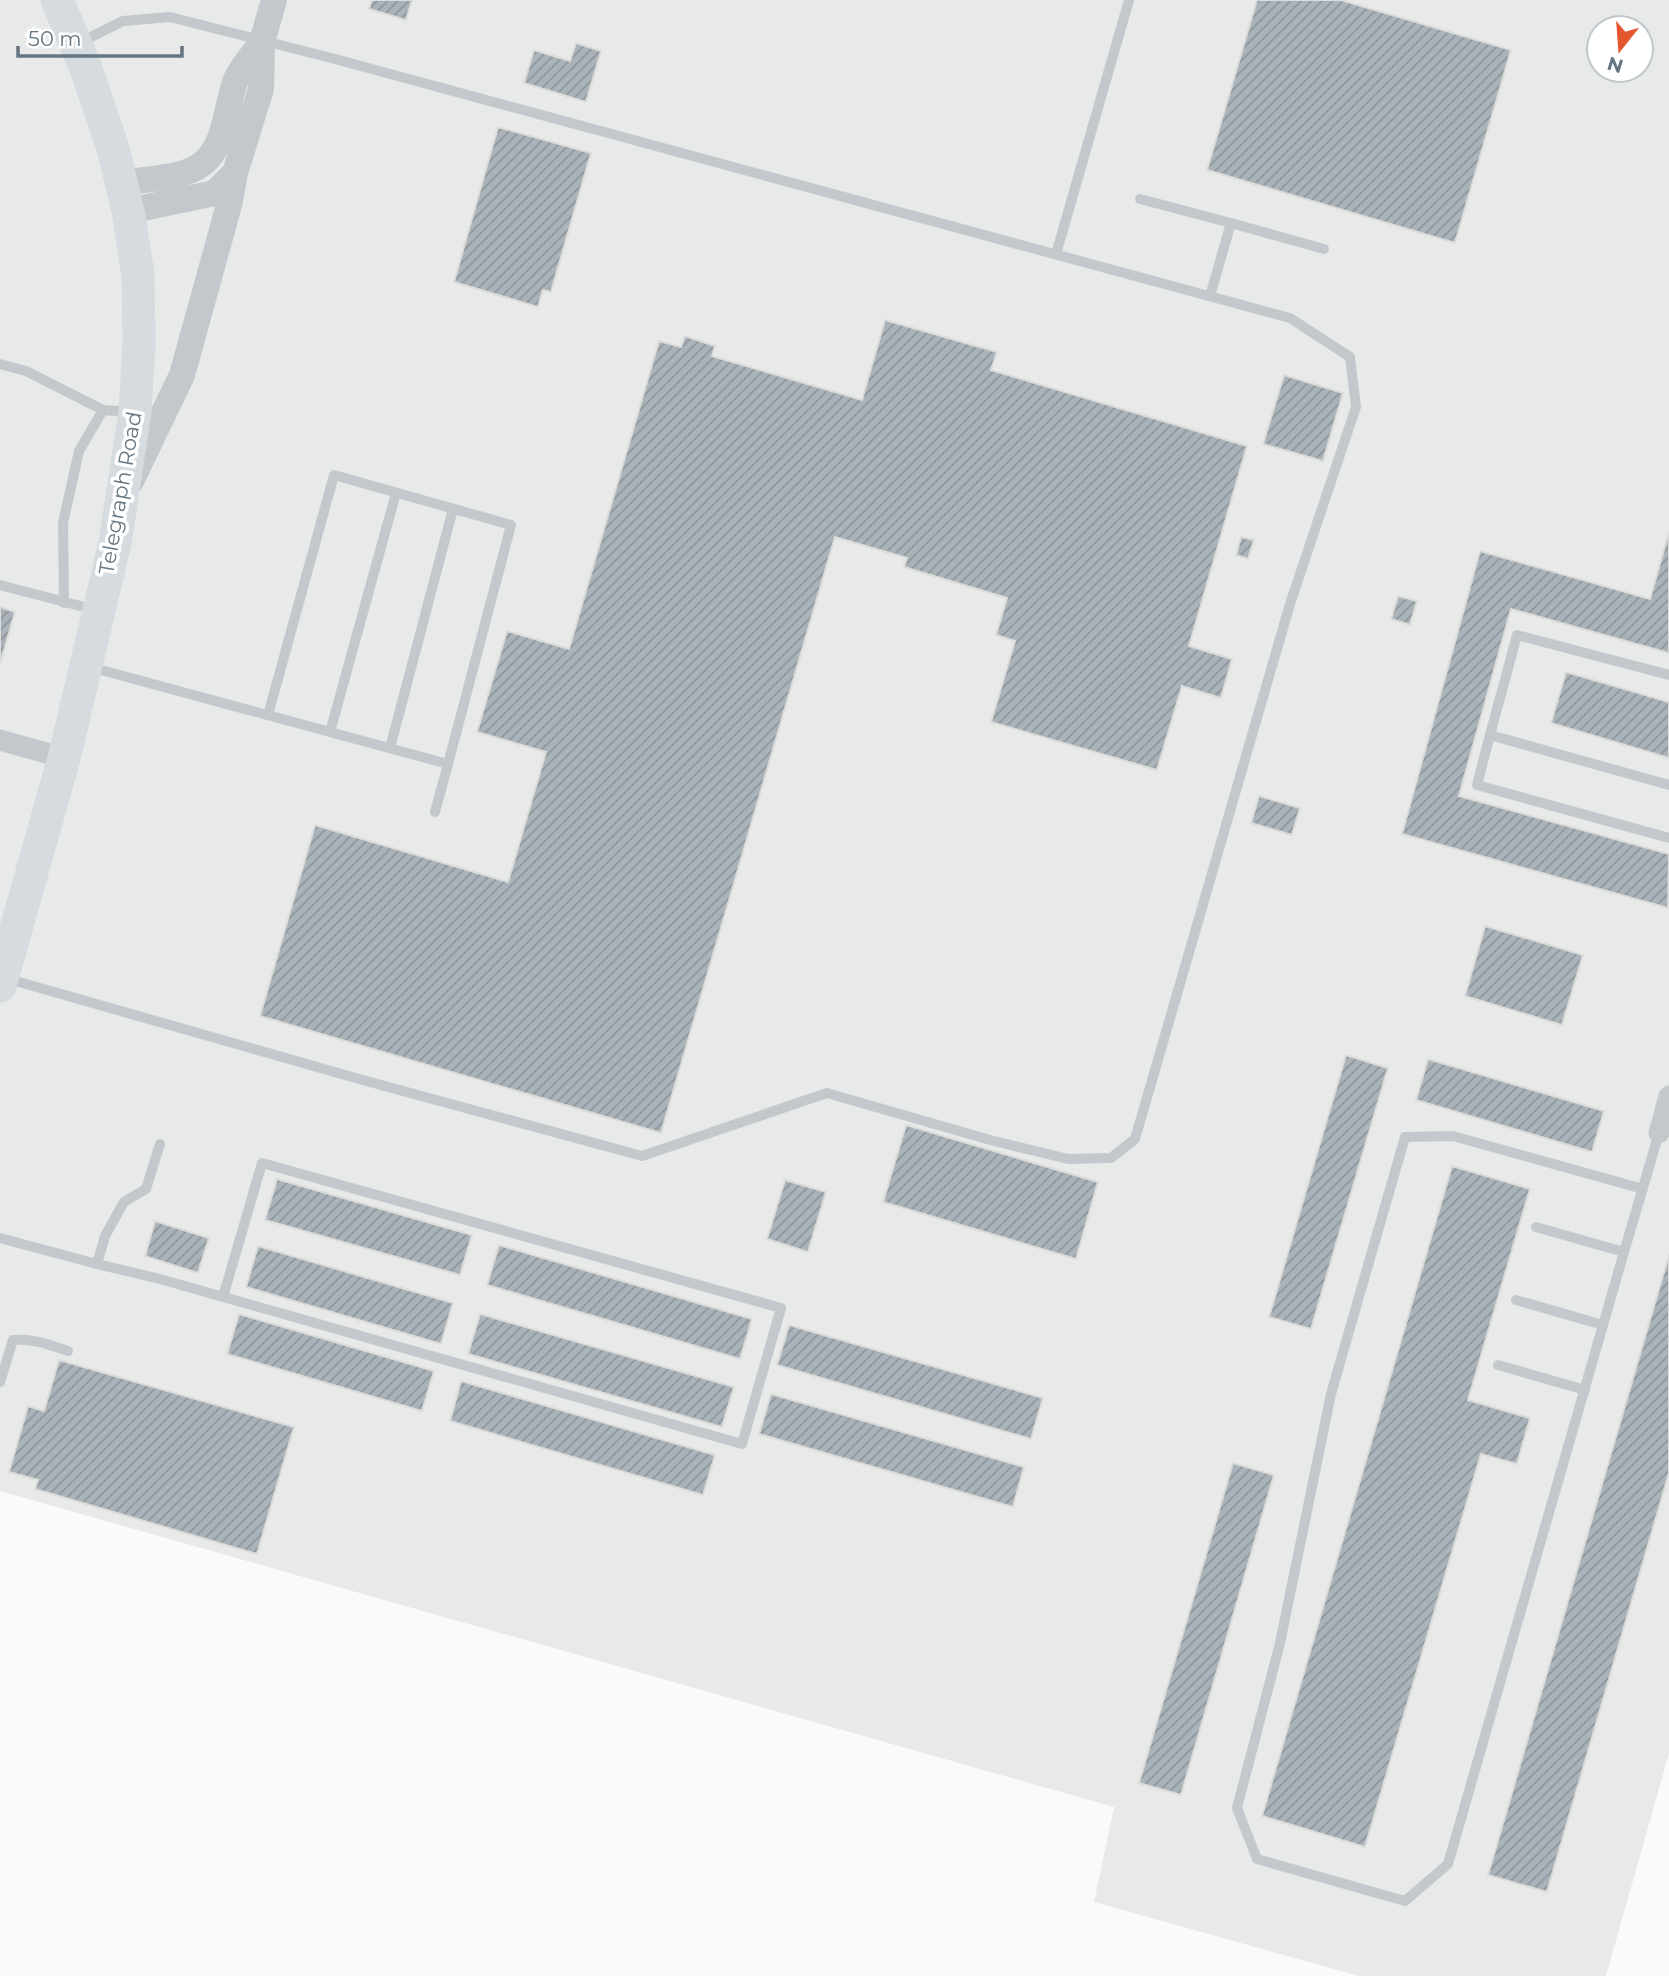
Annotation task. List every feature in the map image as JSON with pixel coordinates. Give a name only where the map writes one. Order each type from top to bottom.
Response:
[{"type":"main road","name":"Telegraph Road","points":[[1,981],[64,758],[99,611],[123,498],[119,411],[139,343],[138,275],[125,197],[113,148],[76,44],[57,0]]},
{"type":"street","points":[[123,498],[181,375],[229,205],[235,173],[261,89],[262,42],[274,0]]},
{"type":"street","points":[[125,197],[202,164],[216,148],[236,80],[262,42]]},
{"type":"street","points":[[125,197],[215,193],[235,173]]},
{"type":"street","points":[[0,740],[64,758]]},
{"type":"street","points":[[1659,1132],[1669,1096]]},
{"type":"lane","points":[[1056,254],[1129,0]]},
{"type":"lane","points":[[1,981],[642,1156],[827,1093],[1068,1159],[1111,1158],[1135,1139],[1290,604],[1356,407],[1350,357],[1290,318],[335,59],[170,17],[123,21],[76,44]]},
{"type":"lane","points":[[1140,199],[1324,250]]},
{"type":"lane","points":[[1210,296],[1231,223]]},
{"type":"lane","points":[[0,364],[26,371],[119,411],[79,451],[63,523],[64,603]]},
{"type":"lane","points":[[268,715],[334,475],[511,525],[435,812]]},
{"type":"lane","points":[[330,732],[396,493]]},
{"type":"lane","points":[[390,748],[453,509]]},
{"type":"lane","points":[[0,585],[99,611]]},
{"type":"lane","points":[[1669,675],[1517,635],[1477,785],[1669,838]]},
{"type":"lane","points":[[86,666],[448,764]]},
{"type":"lane","points":[[1490,736],[1669,785]]},
{"type":"lane","points":[[1643,1189],[1453,1136],[1405,1137],[1331,1394],[1280,1643],[1237,1808],[1256,1859],[1405,1901],[1448,1864],[1643,1189],[1659,1132]]},
{"type":"lane","points":[[97,1265],[105,1236],[124,1202],[146,1189],[160,1144]]},
{"type":"lane","points":[[0,1238],[223,1297],[743,1444],[780,1308],[262,1163],[223,1297]]},
{"type":"lane","points":[[1536,1227],[1624,1252]]},
{"type":"lane","points":[[1516,1300],[1603,1325]]},
{"type":"lane","points":[[0,1382],[5,1346],[13,1340],[23,1339],[68,1351]]},
{"type":"lane","points":[[1497,1365],[1585,1390]]},
{"type":"shaded area","points":[[0,0],[1669,0],[1669,1753],[1606,1976],[1359,1976],[1094,1902],[1114,1807],[0,1491]]},
{"type":"building","points":[[372,0],[412,0],[406,20],[369,9]]},
{"type":"building","points":[[1257,0],[1341,0],[1511,50],[1455,243],[1207,170]]},
{"type":"building","points":[[576,43],[601,51],[586,102],[524,83],[534,50],[570,61]]},
{"type":"building","points":[[498,127],[591,153],[551,292],[543,290],[538,307],[454,282]]},
{"type":"building","points":[[885,320],[997,352],[991,370],[1247,446],[1189,646],[1232,659],[1221,698],[1182,686],[1157,770],[991,722],[1015,641],[996,635],[1007,598],[904,567],[907,558],[835,537],[661,1133],[260,1016],[315,825],[508,882],[546,752],[477,732],[507,631],[569,649],[659,341],[681,347],[685,336],[715,346],[712,356],[862,400]]},
{"type":"building","points":[[1284,375],[1343,393],[1323,461],[1263,444]]},
{"type":"building","points":[[1669,532],[1669,653],[1511,609],[1459,796],[1669,854],[1668,908],[1402,834],[1480,551],[1650,599]]},
{"type":"building","points":[[1241,537],[1254,540],[1248,559],[1236,555]]},
{"type":"building","points":[[1398,596],[1417,601],[1410,625],[1391,619]]},
{"type":"building","points":[[0,607],[15,612],[0,664]]},
{"type":"building","points":[[1566,672],[1669,702],[1669,758],[1551,723]]},
{"type":"building","points":[[1259,796],[1300,808],[1292,835],[1251,823]]},
{"type":"building","points":[[1485,926],[1583,955],[1562,1025],[1465,996]]},
{"type":"building","points":[[1346,1055],[1388,1068],[1311,1329],[1269,1317]]},
{"type":"building","points":[[1428,1059],[1604,1111],[1592,1152],[1416,1100]]},
{"type":"building","points":[[906,1125],[1098,1182],[1076,1259],[883,1202]]},
{"type":"building","points":[[1452,1166],[1530,1189],[1468,1400],[1530,1418],[1517,1464],[1481,1454],[1365,1847],[1262,1816]]},
{"type":"building","points":[[277,1179],[472,1235],[460,1275],[265,1220]]},
{"type":"building","points":[[785,1180],[826,1192],[808,1252],[767,1239]]},
{"type":"building","points":[[155,1221],[209,1238],[198,1273],[145,1256]]},
{"type":"building","points":[[499,1245],[752,1319],[740,1359],[487,1285]]},
{"type":"building","points":[[258,1246],[453,1303],[441,1344],[246,1287]]},
{"type":"building","points":[[1669,1255],[1669,1473],[1547,1892],[1488,1875]]},
{"type":"building","points":[[239,1314],[434,1371],[422,1411],[227,1354]]},
{"type":"building","points":[[480,1314],[734,1387],[722,1427],[468,1354]]},
{"type":"building","points":[[789,1325],[1043,1398],[1031,1439],[777,1365]]},
{"type":"building","points":[[59,1360],[294,1427],[257,1554],[35,1489],[38,1480],[9,1472],[28,1406],[44,1411]]},
{"type":"building","points":[[461,1381],[715,1455],[703,1495],[450,1421]]},
{"type":"building","points":[[771,1394],[1024,1467],[1013,1507],[759,1434]]},
{"type":"building","points":[[1233,1463],[1274,1475],[1181,1795],[1139,1783]]}]
